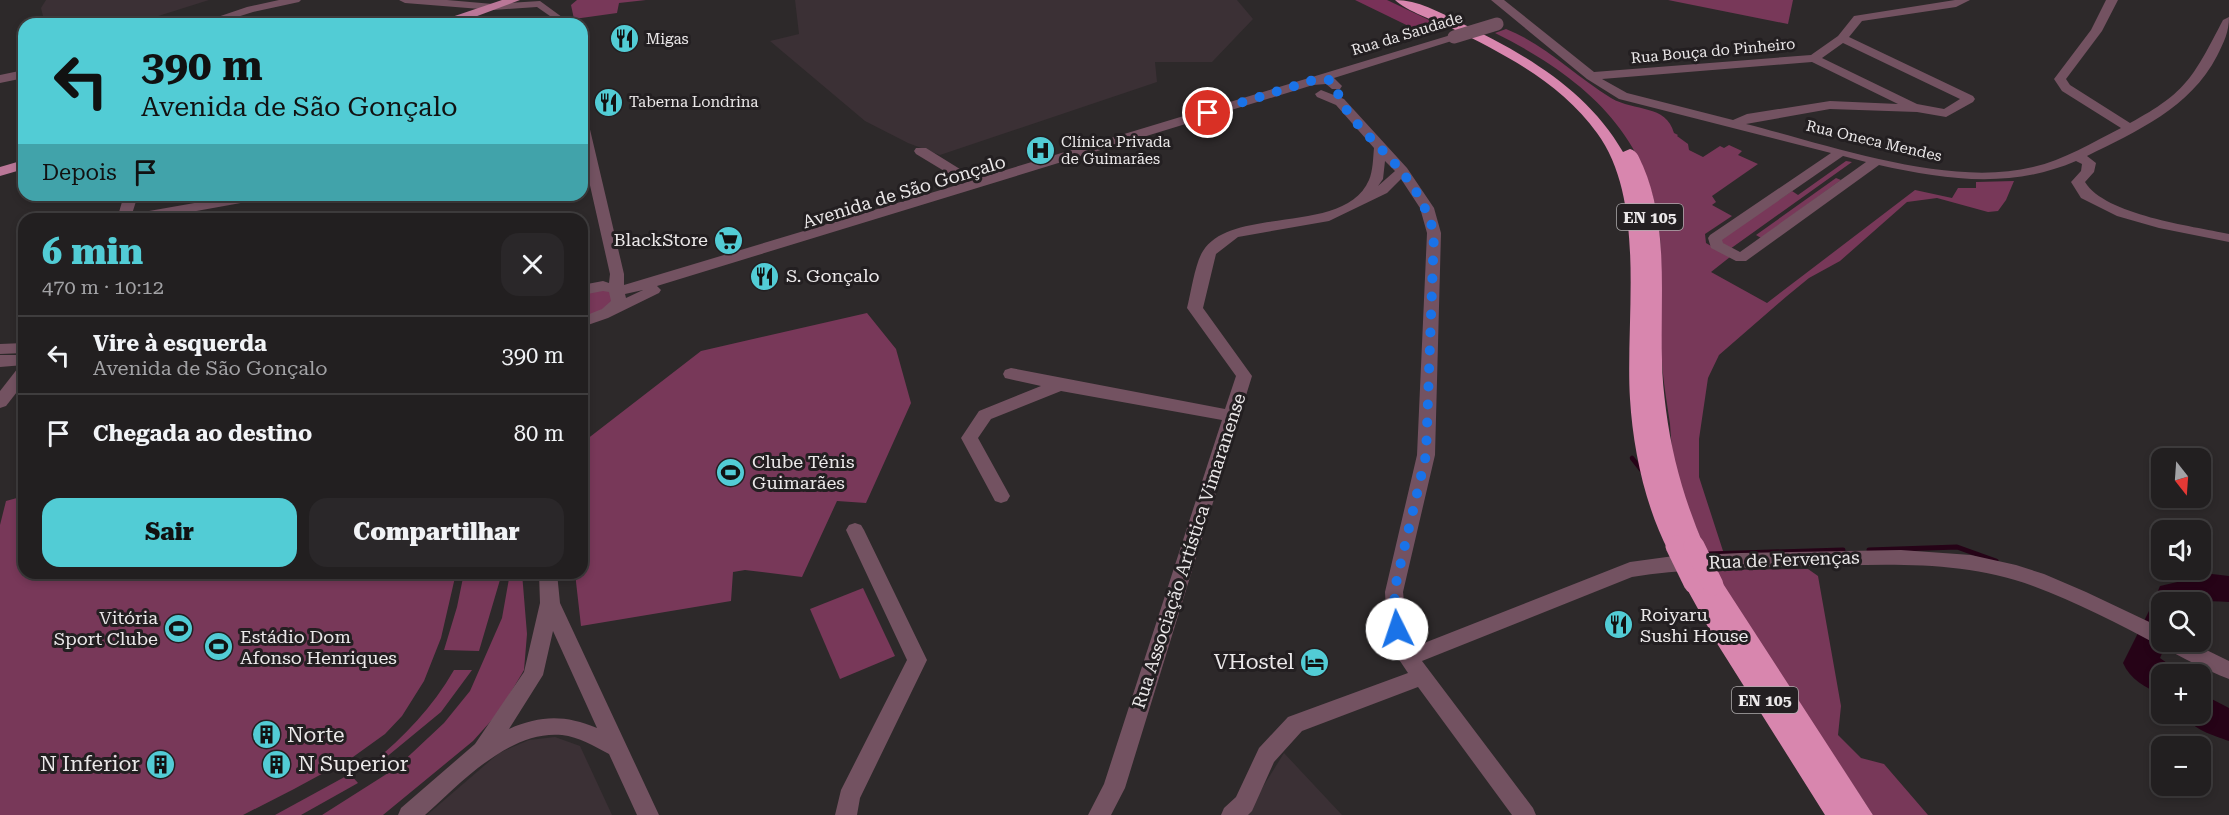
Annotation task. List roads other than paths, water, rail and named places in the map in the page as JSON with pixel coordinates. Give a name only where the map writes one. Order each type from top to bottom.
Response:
[{"type":"highway","name":"EN 105","points":[[1401,0],[1489,42],[1543,75],[1587,112],[1603,131],[1618,156],[1627,177],[1637,219],[1640,419],[1648,464],[1726,639],[1839,815]]},
{"type":"highway","name":"EN 105","points":[[1416,0],[1488,33],[1561,77],[1593,105],[1628,149],[1645,190],[1652,224],[1653,360],[1659,433],[1685,546]]},
{"type":"highway","name":"EN 105","points":[[1703,584],[1861,815]]},
{"type":"main road","points":[[461,18],[514,0]]},
{"type":"main road","points":[[0,172],[18,166]]},
{"type":"street","points":[[222,18],[251,9],[295,0]]},
{"type":"street","points":[[405,0],[493,7],[526,3],[540,4],[556,18]]},
{"type":"street","points":[[556,0],[559,18]]},
{"type":"street","name":"Rua Oneca Mendes","points":[[1497,0],[1604,86],[1623,96],[1877,161],[1919,170],[2001,177],[2036,171],[2078,156],[2176,101],[2195,82],[2229,20]]},
{"type":"street","name":"Rua Bouça do Pinheiro","points":[[1591,76],[1814,58],[1842,38],[1858,18],[1956,4],[1964,0]]},
{"type":"street","points":[[2112,0],[2096,31],[2060,79],[2066,88],[2130,128]]},
{"type":"street","name":"Rua da Saudade","points":[[1317,87],[1341,72],[1518,18]]},
{"type":"street","points":[[1735,124],[1747,118],[1830,105],[1917,108],[1946,113],[1969,99],[1842,38]]},
{"type":"street","points":[[1814,58],[1917,108]]},
{"type":"street","name":"Rua da Saudade","points":[[1338,92],[1341,72]]},
{"type":"street","points":[[0,79],[18,76]]},
{"type":"street","points":[[1317,87],[1338,92],[1402,171],[1427,208],[1434,233],[1426,455],[1394,592],[1397,629],[1408,658],[1421,677],[1525,815]]},
{"type":"street","name":"Avenida de São Gonçalo","points":[[588,289],[603,285],[657,281],[975,184],[1317,87]]},
{"type":"street","name":"Avenida de São Gonçalo","points":[[588,320],[642,295],[684,280],[1277,97],[1317,87]]},
{"type":"street","name":"Rua Associação Artística Vimaranense","points":[[1365,196],[1376,179],[1381,147]]},
{"type":"street","points":[[921,151],[975,184]]},
{"type":"street","points":[[1841,152],[1715,238],[1716,245],[1741,258],[1877,161]]},
{"type":"street","points":[[588,156],[617,285],[619,301],[611,310]]},
{"type":"street","points":[[2078,156],[2089,164],[2087,172],[2078,182],[2086,195],[2122,213],[2159,224],[2229,238]]},
{"type":"street","points":[[1376,179],[1402,171]]},
{"type":"street","name":"Rua Associação Artística Vimaranense","points":[[1099,815],[1114,788],[1244,376],[1195,308],[1209,252],[1234,233],[1324,218],[1365,196],[1382,190],[1402,171]]},
{"type":"street","points":[[160,213],[229,201]]},
{"type":"street","points":[[0,349],[18,348]]},
{"type":"street","points":[[0,361],[18,360]]},
{"type":"street","points":[[1011,374],[1231,416]]},
{"type":"street","points":[[0,402],[18,380]]},
{"type":"street","points":[[1001,496],[969,438],[985,415],[1060,385]]},
{"type":"street","points":[[846,815],[849,797],[917,660],[855,530]]},
{"type":"street","name":"Rua de Fervenças","points":[[1408,658],[1630,570],[1655,565],[1804,559],[1900,557],[1950,560],[1994,567],[2044,582],[2151,633]]},
{"type":"street","points":[[408,815],[482,751],[533,675],[550,603],[548,579]]},
{"type":"street","points":[[550,603],[648,815]]},
{"type":"street","name":"Rua de Fervenças","points":[[2190,652],[2229,670]]},
{"type":"street","points":[[1232,815],[1244,804],[1266,755],[1294,724],[1421,677]]},
{"type":"street","points":[[482,751],[524,731],[555,724],[588,731],[616,747]]},
{"type":"waterway","points":[[1632,458],[1643,472]]},
{"type":"waterway","points":[[1869,550],[1957,547],[1996,561]]},
{"type":"waterway","points":[[1708,554],[1843,550]]},
{"type":"waterway","points":[[2190,592],[2212,587],[2229,589]]},
{"type":"waterway","points":[[2151,641],[2140,663],[2151,671]]},
{"type":"waterway","points":[[2211,717],[2229,725]]},
{"type":"place","name":"Migas","points":[[625,39]]},
{"type":"place","name":"Taberna Londrina","points":[[608,102]]},
{"type":"place","name":"Clínica Privada de Guimarães","points":[[1040,151]]},
{"type":"place","name":"BlackStore","points":[[729,240]]},
{"type":"place","name":"S. Gonçalo","points":[[765,276]]},
{"type":"place","name":"Clube Ténis Guimarães","points":[[731,472]]},
{"type":"place","name":"Roiyaru Sushi House","points":[[1619,625]]},
{"type":"place","name":"Vitória Sport Clube","points":[[179,628]]},
{"type":"place","name":"Estádio Dom Afonso Henriques","points":[[219,647]]},
{"type":"place","name":"VHostel","points":[[1315,662]]},
{"type":"place","name":"Norte","points":[[266,735]]},
{"type":"place","name":"N Inferior","points":[[161,764]]},
{"type":"place","name":"N Superior","points":[[277,764]]}]
